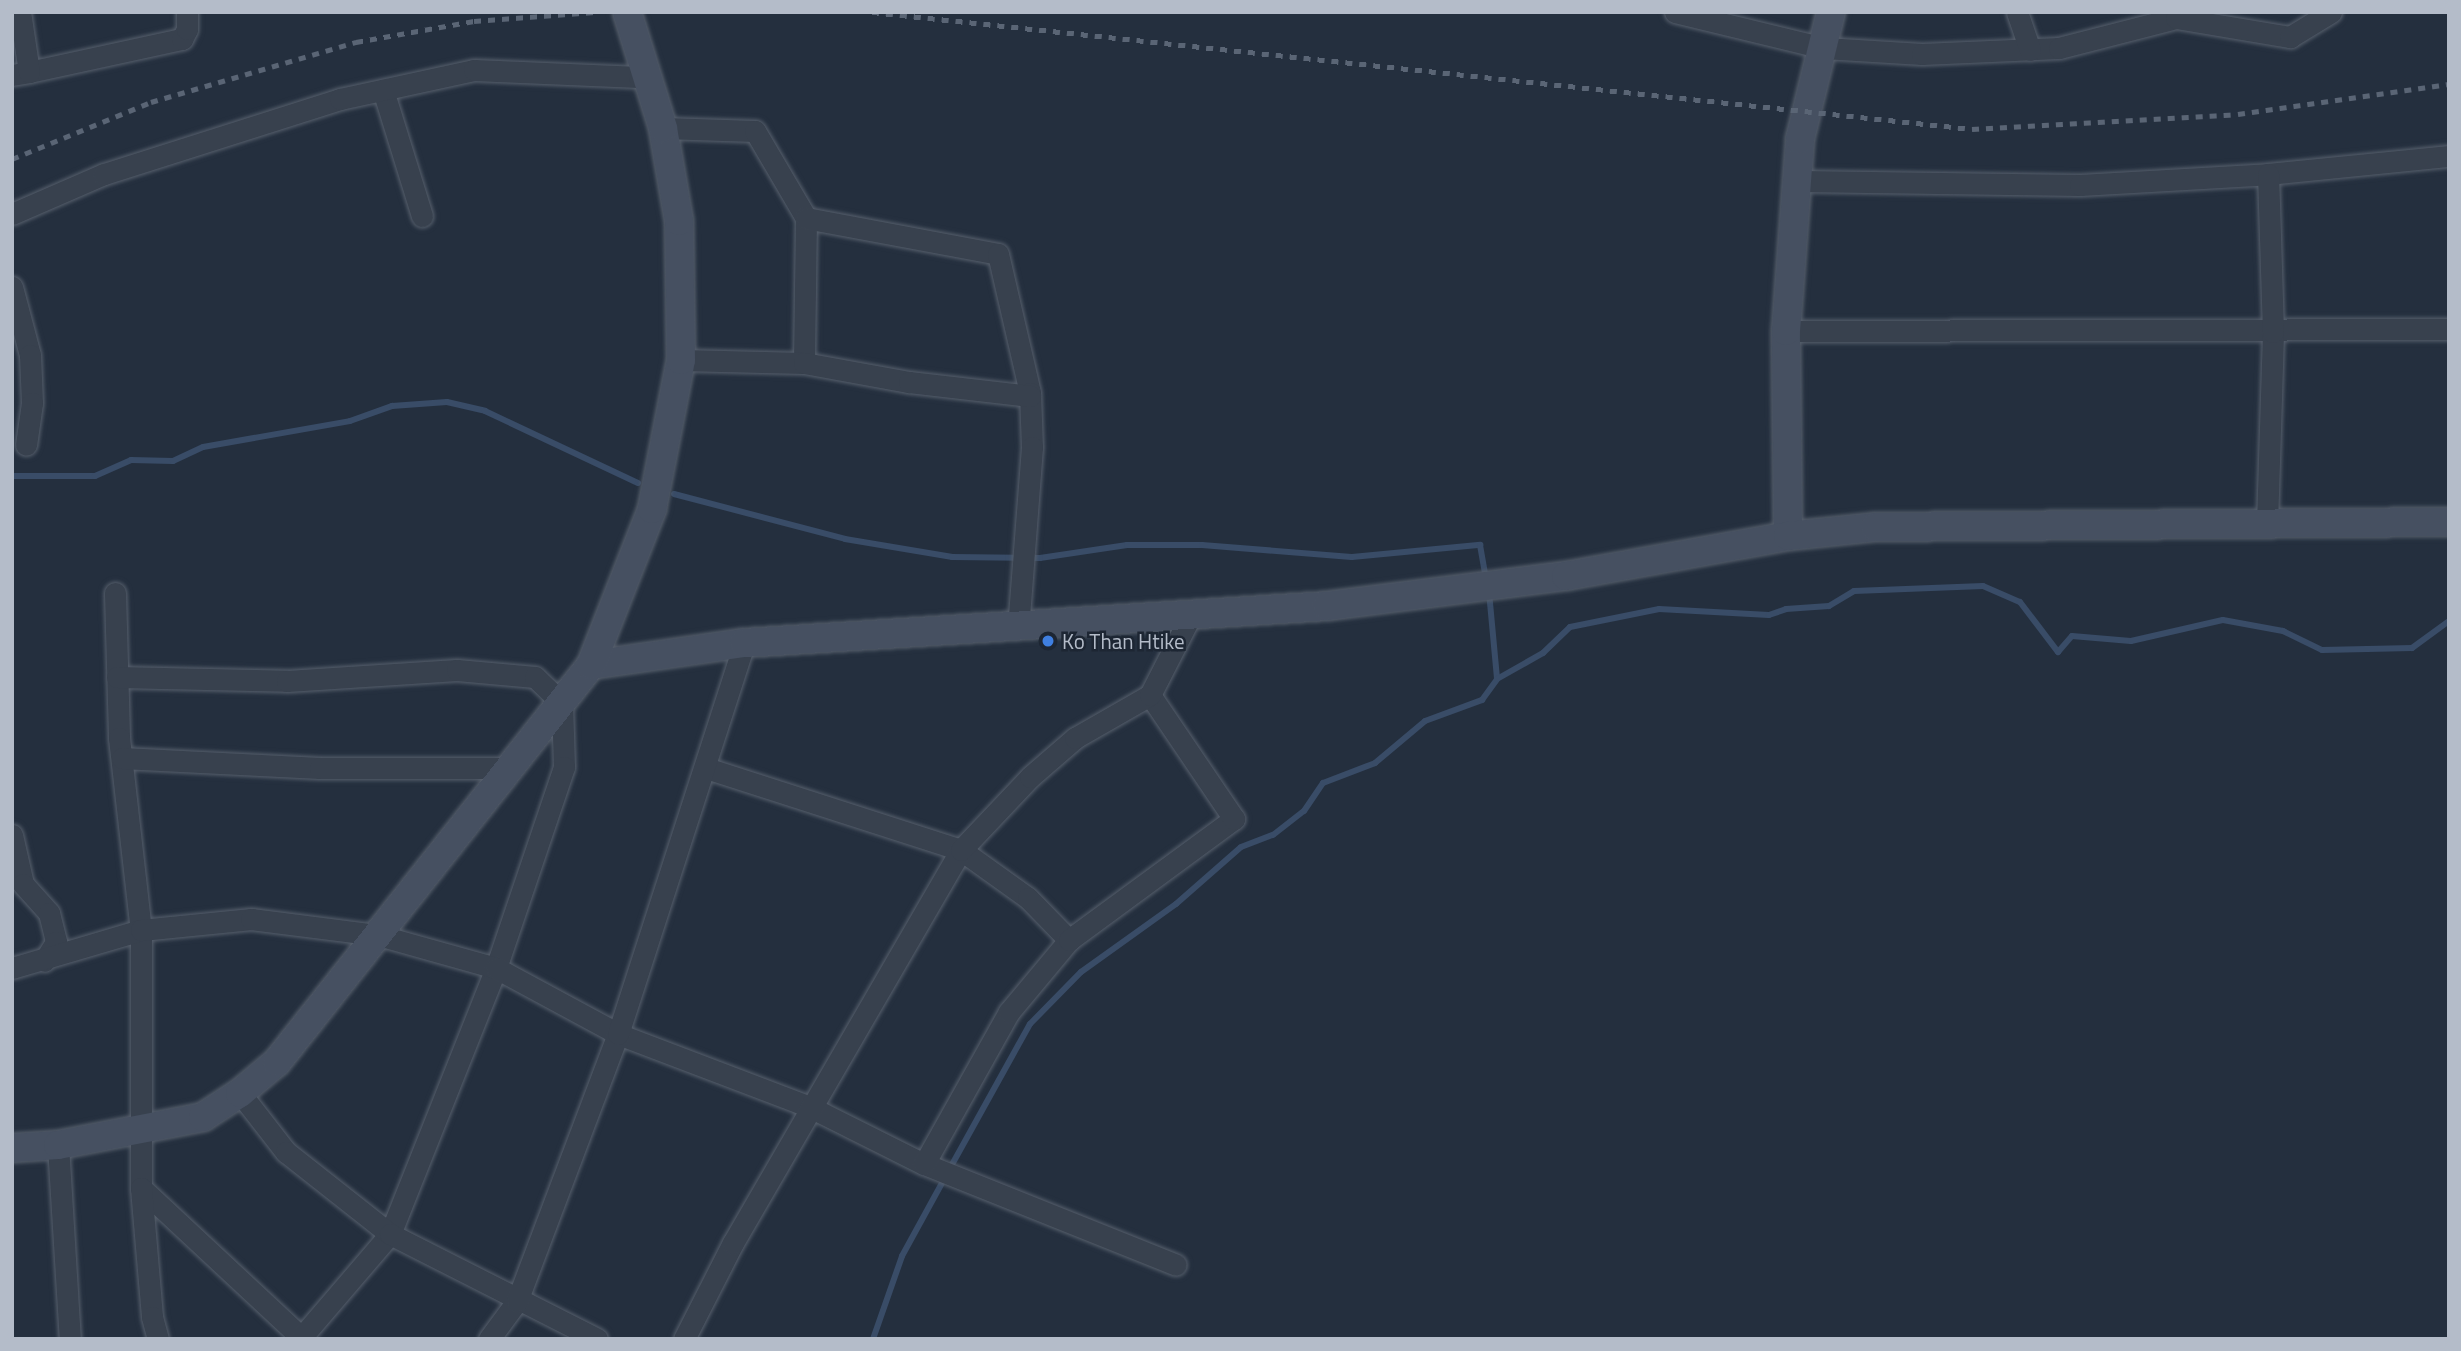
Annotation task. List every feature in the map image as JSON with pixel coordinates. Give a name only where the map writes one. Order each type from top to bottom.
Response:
[{"type":"street","points":[[20,12],[21,74],[182,39],[187,29],[187,12]]},
{"type":"street","points":[[12,1148],[58,1145],[203,1117],[240,1093],[276,1062],[591,665],[652,509],[681,360],[680,221],[663,128],[627,12]]},
{"type":"street","points":[[1675,12],[1824,48],[1922,54],[2059,48],[2175,15],[2290,37],[2331,12]]},
{"type":"street","points":[[1788,536],[1786,331],[1806,101],[1824,48],[1831,12]]},
{"type":"street","points":[[2017,12],[2030,50]]},
{"type":"street","points":[[12,214],[104,174],[383,90],[474,70],[626,76],[648,83]]},
{"type":"street","points":[[383,90],[422,216]]},
{"type":"street","points":[[663,128],[755,131],[806,218],[804,363]]},
{"type":"street","points":[[1799,181],[2080,185],[2268,174],[2449,156]]},
{"type":"street","points":[[2267,524],[2273,332],[2268,174]]},
{"type":"street","points":[[806,218],[998,254],[1030,397],[1032,447],[1018,626]]},
{"type":"street","points":[[12,287],[30,355],[32,402],[26,445]]},
{"type":"street","points":[[1786,331],[2273,332],[2449,329]]},
{"type":"street","points":[[681,360],[804,363],[1030,397]]},
{"type":"street","points":[[591,665],[744,643],[1327,606],[1566,576],[1788,536],[1875,527],[2449,522]]},
{"type":"street","points":[[115,593],[122,758],[141,930],[144,1129],[141,1188],[152,1317],[158,1339]]},
{"type":"street","points":[[684,1339],[810,1107],[961,850],[1030,777],[1075,738],[1150,695],[1191,615]]},
{"type":"street","points":[[489,1339],[517,1301],[618,1034],[706,768],[744,643]]},
{"type":"street","points":[[117,677],[286,681],[457,670],[535,677],[562,703],[564,767],[496,968],[390,1234],[302,1338],[141,1188]]},
{"type":"street","points":[[924,1164],[1009,1012],[1069,940],[1234,819],[1150,695]]},
{"type":"street","points":[[122,758],[320,768],[508,768]]},
{"type":"street","points":[[706,768],[961,850],[1028,898],[1069,940]]},
{"type":"street","points":[[12,835],[23,884],[49,913],[56,942],[44,961]]},
{"type":"street","points":[[12,968],[44,961],[141,930],[251,919],[378,935],[496,968],[618,1034],[810,1107],[924,1164],[1175,1265]]},
{"type":"street","points":[[240,1093],[286,1152],[390,1234],[517,1301],[597,1339]]},
{"type":"street","points":[[58,1145],[70,1339]]},
{"type":"waterway","points":[[12,476],[95,476],[131,460],[173,461],[203,447],[350,421],[392,406],[447,402],[485,411],[638,483]]},
{"type":"waterway","points":[[674,494],[845,539],[952,557],[1040,558],[1127,545],[1202,545],[1352,557],[1480,545],[1486,578]]},
{"type":"waterway","points":[[949,1170],[1030,1024],[1081,972],[1176,904],[1241,847],[1273,835],[1304,811],[1323,783],[1375,763],[1425,721],[1482,700],[1497,679],[1543,653],[1570,627],[1659,609],[1769,615],[1786,609],[1829,606],[1854,591],[1983,586],[2020,602],[2058,652],[2072,636],[2131,641],[2223,620],[2283,631],[2322,650],[2412,648],[2449,621]]},
{"type":"waterway","points":[[1489,592],[1497,679]]},
{"type":"waterway","points":[[873,1339],[902,1256],[942,1183]]},
{"type":"railway","points":[[12,159],[151,102],[356,42],[474,21],[595,12]]},
{"type":"railway","points":[[872,12],[1972,129],[2238,114],[2449,84]]},
{"type":"place","name":"Ko Than Htike","points":[[1048,641]]}]
